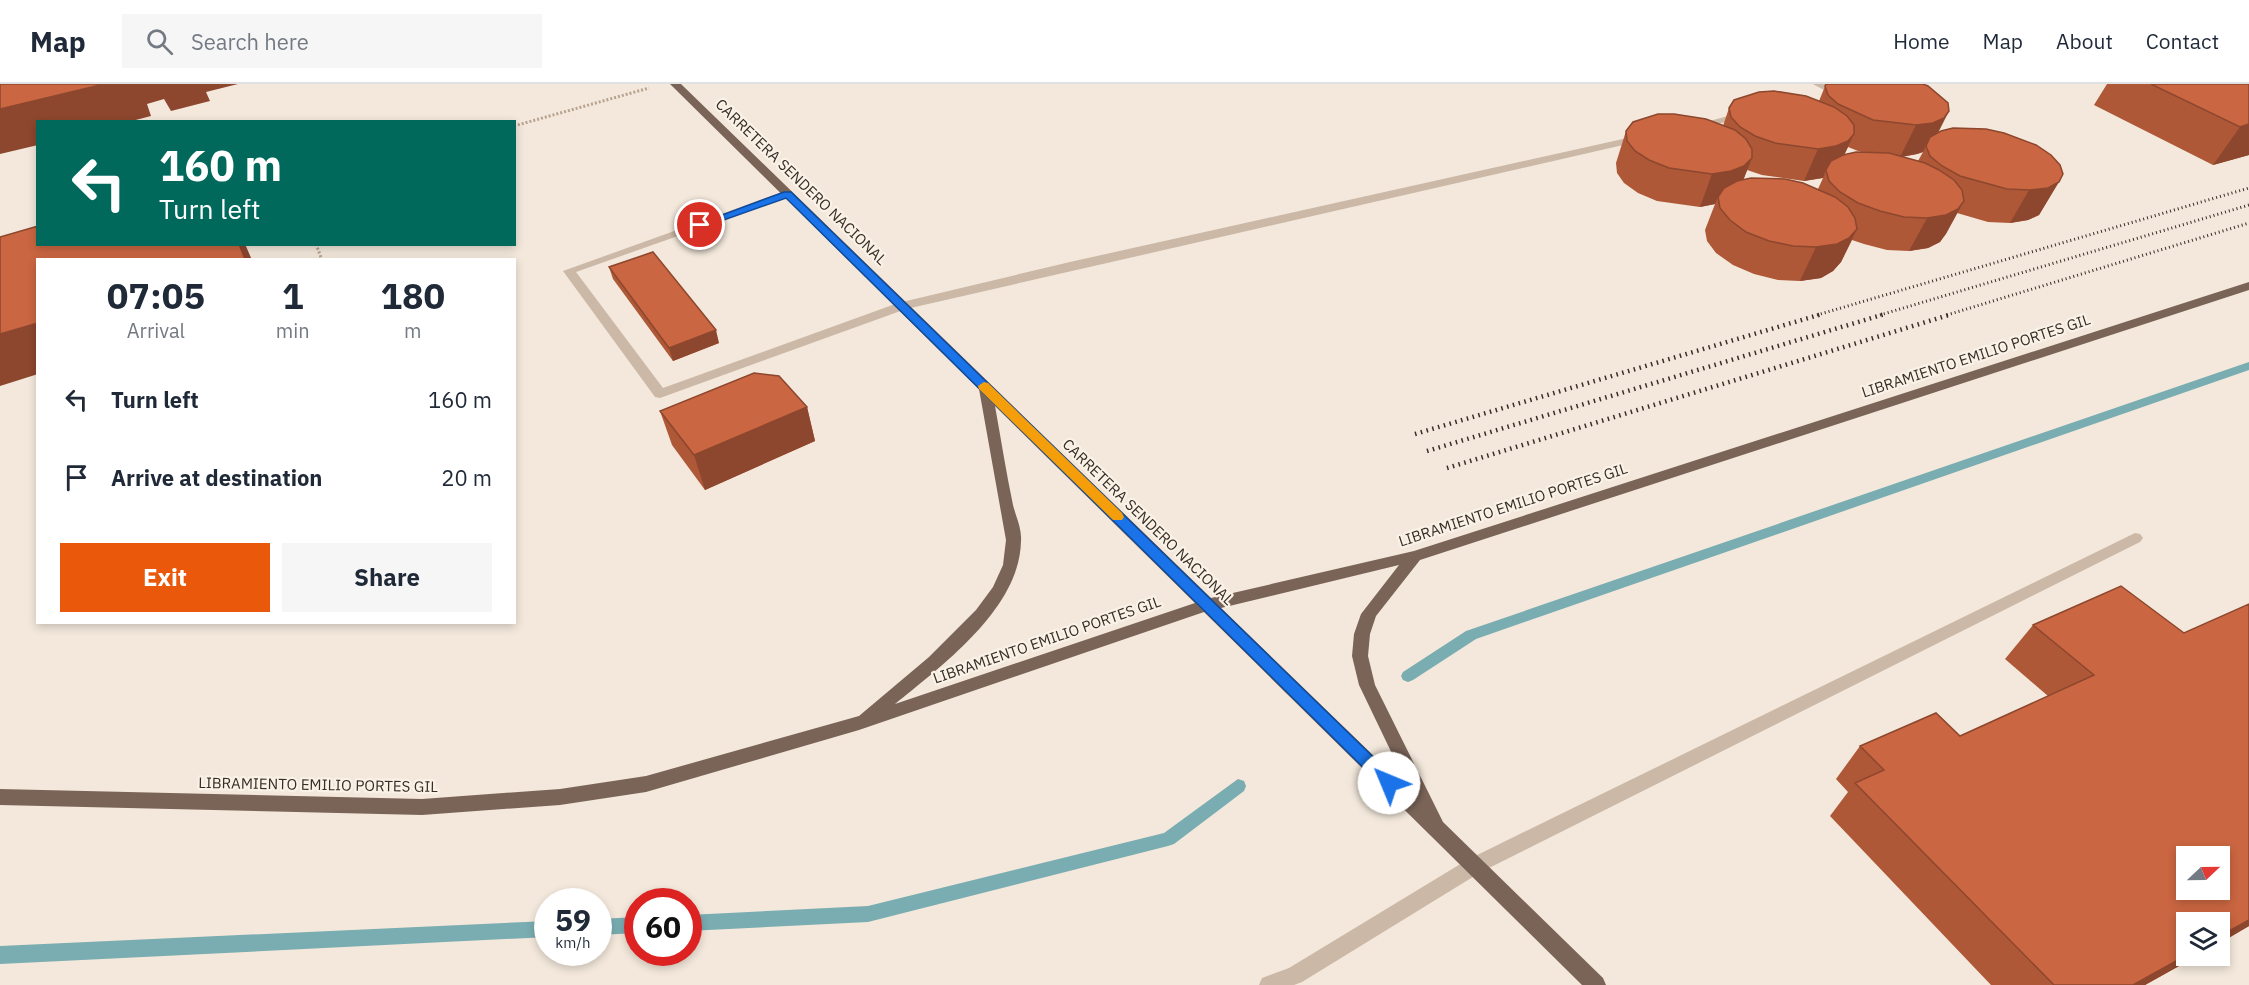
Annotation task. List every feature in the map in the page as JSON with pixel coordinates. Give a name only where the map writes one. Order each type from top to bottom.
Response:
[{"type":"main road","name":"CARRETERA SENDERO NACIONAL","points":[[675,84],[1596,985]]},
{"type":"main road","name":"LIBRAMIENTO EMILIO PORTES GIL","points":[[0,797],[422,807],[560,797],[646,784],[859,723],[1207,604],[1415,556],[2249,286]]},
{"type":"main road","points":[[859,723],[956,642],[984,615],[997,595],[1009,568],[1014,541],[985,387]]},
{"type":"main road","points":[[1415,556],[1369,614],[1362,634],[1360,656],[1366,685],[1439,831]]},
{"type":"lane","points":[[1815,99],[1844,93],[1818,84]]},
{"type":"lane","points":[[1687,128],[1757,112]]},
{"type":"lane","points":[[787,194],[570,271],[660,394],[902,306],[1081,263],[1652,136]]},
{"type":"lane","points":[[1269,985],[1295,975],[1474,866],[2134,538]]},
{"type":"path","points":[[516,125],[652,87]]},
{"type":"building","points":[[0,84],[104,84],[0,109]]},
{"type":"building","points":[[1826,84],[1923,84],[1948,103],[1949,111],[1944,118],[1933,123],[1916,125],[1873,120],[1838,104],[1828,95]]},
{"type":"building","points":[[2151,84],[2249,84],[2249,124],[2240,127]]},
{"type":"building","points":[[1774,91],[1806,96],[1834,107],[1847,116],[1854,125],[1854,134],[1848,141],[1836,146],[1818,149],[1775,143],[1755,136],[1740,127],[1731,117],[1729,108],[1734,100],[1759,92]]},
{"type":"building","points":[[1658,114],[1706,119],[1735,130],[1746,139],[1752,149],[1752,158],[1744,166],[1712,174],[1669,168],[1649,160],[1635,151],[1627,141],[1626,131],[1633,122]]},
{"type":"building","points":[[1953,128],[1986,129],[2036,145],[2051,155],[2060,165],[2063,174],[2059,182],[2048,188],[2029,190],[2007,189],[1960,176],[1930,156],[1926,146],[1930,137]]},
{"type":"building","points":[[1856,152],[1889,153],[1925,163],[1954,180],[1962,190],[1964,201],[1958,209],[1946,215],[1927,218],[1904,217],[1858,203],[1840,192],[1829,181],[1826,170],[1831,161]]},
{"type":"building","points":[[1751,178],[1785,179],[1803,183],[1835,197],[1848,207],[1855,218],[1857,229],[1849,238],[1837,244],[1816,247],[1793,246],[1769,241],[1746,232],[1730,220],[1720,208],[1718,197],[1724,188],[1737,181]]},
{"type":"building","points":[[36,227],[36,246],[240,246],[245,258],[36,258],[36,324],[0,334],[0,237]]},
{"type":"building","points":[[653,252],[716,330],[669,348],[609,267]]},
{"type":"building","points":[[754,373],[779,376],[807,407],[694,455],[660,411]]},
{"type":"building","points":[[2121,586],[2184,633],[2249,604],[2249,920],[2230,930],[2230,912],[2176,912],[2176,961],[2133,985],[2054,985],[1855,783],[1884,770],[1860,746],[1936,713],[1960,736],[2094,675],[2033,625]]},
{"type":"waterway","points":[[1408,676],[1471,635],[2249,366]]},
{"type":"waterway","points":[[702,922],[868,914],[1168,839],[1238,786]]},
{"type":"waterway","points":[[612,926],[624,926]]},
{"type":"waterway","points":[[0,955],[534,930]]},
{"type":"railway","points":[[1817,315],[2249,188]]},
{"type":"railway","points":[[1880,315],[2249,205]]},
{"type":"railway","points":[[1947,315],[2249,223]]},
{"type":"railway","points":[[1415,434],[1822,314]]},
{"type":"railway","points":[[1427,451],[1885,314]]},
{"type":"railway","points":[[1447,468],[1952,314]]},
{"type":"slow traffic","points":[[984,386],[1117,517]]},
{"type":"route","points":[[700,225],[787,194],[1389,783]]}]
